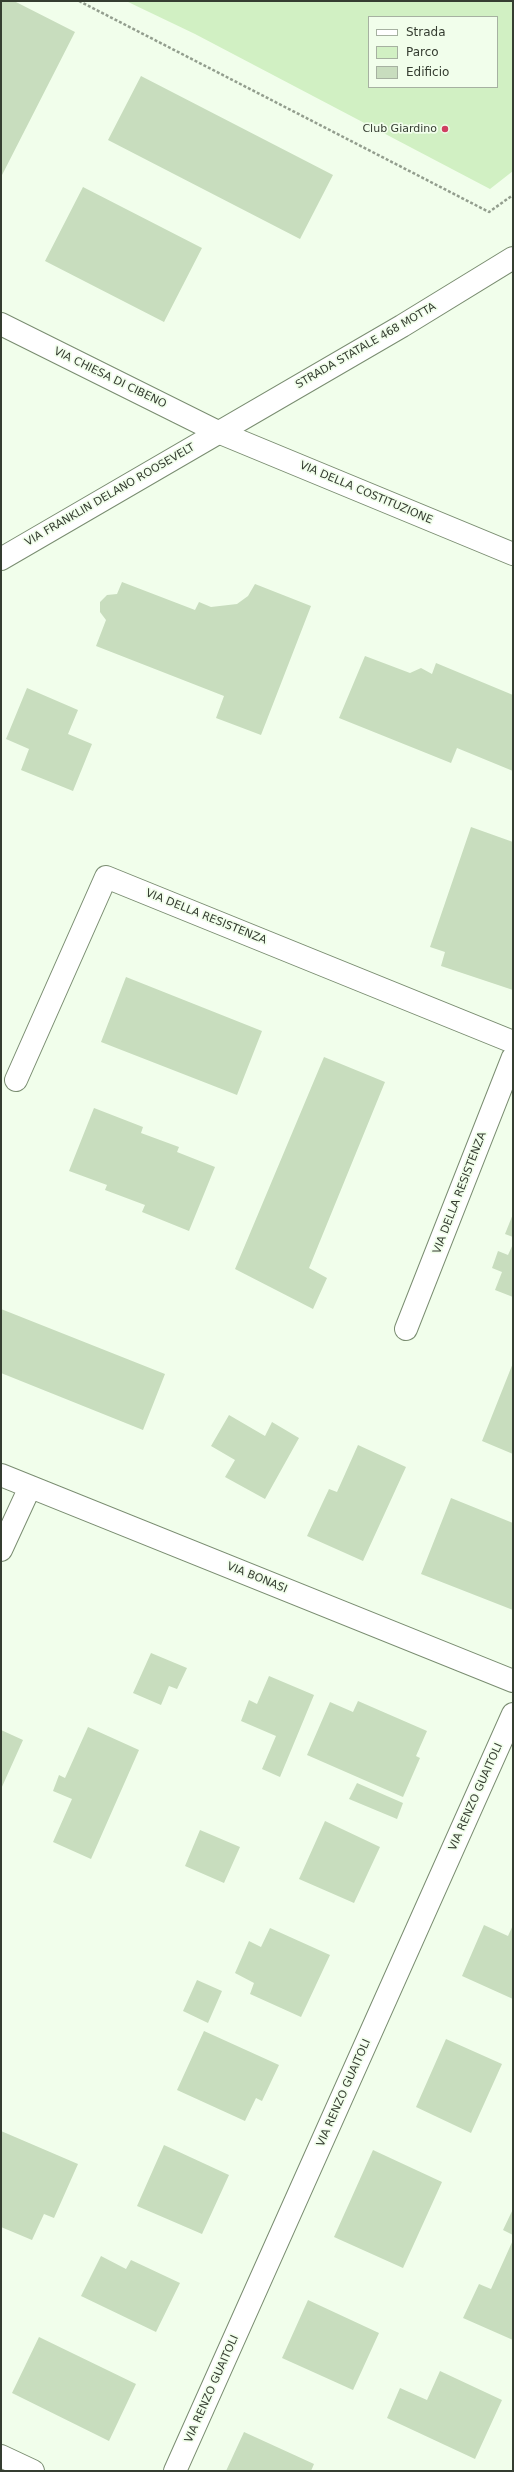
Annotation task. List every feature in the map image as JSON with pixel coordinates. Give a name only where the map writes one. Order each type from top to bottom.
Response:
[{"type":"street","name":"STRADA STATALE 468 MOTTA","points":[[218,432],[402,326],[513,258]]},
{"type":"street","name":"VIA CHIESA DI CIBENO","points":[[1,324],[218,432]]},
{"type":"street","name":"VIA DELLA COSTITUZIONE","points":[[218,432],[513,554]]},
{"type":"street","name":"VIA FRANKLIN DELANO ROOSEVELT","points":[[1,559],[218,432]]},
{"type":"street","name":"VIA DELLA RESISTENZA","points":[[16,1080],[106,876],[513,1042]]},
{"type":"street","name":"VIA DELLA RESISTENZA","points":[[406,1329],[513,1057]]},
{"type":"street","name":"VIA BONASI","points":[[1,1476],[513,1681]]},
{"type":"street","points":[[1,1550],[30,1487]]},
{"type":"street","name":"VIA RENZO GUAITOLI","points":[[176,2471],[513,1714]]},
{"type":"street","points":[[1,2456],[33,2471]]},
{"type":"path","points":[[79,1],[489,212],[513,195]]},
{"type":"green space","name":"Club Giardino","points":[[126,1],[513,1],[513,171],[490,189],[195,34]]},
{"type":"building","points":[[1,1],[14,1],[75,32],[1,177]]},
{"type":"building","points":[[141,76],[333,175],[300,239],[108,140]]},
{"type":"building","points":[[83,187],[202,248],[164,322],[45,261]]},
{"type":"building","points":[[122,582],[195,610],[199,602],[211,607],[237,604],[248,596],[255,584],[311,606],[261,735],[216,718],[224,696],[96,646],[106,620],[100,612],[100,602],[107,595],[117,594]]},
{"type":"building","points":[[365,656],[410,673],[421,668],[432,674],[436,663],[513,695],[513,771],[457,748],[451,763],[339,718]]},
{"type":"building","points":[[27,688],[78,710],[68,734],[92,744],[73,791],[21,770],[29,749],[6,739]]},
{"type":"building","points":[[471,827],[513,842],[513,990],[441,966],[445,952],[430,947]]},
{"type":"building","points":[[126,977],[262,1031],[237,1095],[101,1042]]},
{"type":"building","points":[[324,1057],[385,1082],[309,1268],[327,1278],[313,1309],[235,1269]]},
{"type":"building","points":[[94,1108],[143,1127],[141,1133],[179,1147],[177,1152],[215,1167],[189,1231],[142,1212],[145,1205],[105,1190],[107,1185],[69,1171]]},
{"type":"building","points":[[513,1214],[513,1237],[505,1234]]},
{"type":"building","points":[[513,1244],[513,1297],[495,1290],[502,1272],[492,1268],[498,1251],[508,1255]]},
{"type":"building","points":[[1,1309],[165,1374],[143,1430],[1,1373]]},
{"type":"building","points":[[513,1363],[513,1454],[482,1441]]},
{"type":"building","points":[[229,1415],[265,1436],[272,1422],[299,1438],[265,1499],[225,1477],[235,1460],[211,1446]]},
{"type":"building","points":[[358,1445],[406,1467],[363,1561],[307,1536],[329,1489],[337,1492]]},
{"type":"building","points":[[451,1498],[513,1523],[513,1610],[421,1574]]},
{"type":"building","points":[[151,1653],[187,1668],[177,1689],[169,1686],[161,1705],[133,1693]]},
{"type":"building","points":[[269,1676],[314,1695],[280,1777],[262,1769],[276,1736],[241,1721],[249,1700],[257,1704]]},
{"type":"building","points":[[358,1701],[427,1731],[416,1756],[420,1758],[403,1797],[307,1755],[330,1702],[353,1712]]},
{"type":"building","points":[[88,1727],[139,1750],[91,1859],[53,1842],[72,1799],[53,1791],[59,1775],[65,1778]]},
{"type":"building","points":[[1,1730],[23,1740],[1,1789]]},
{"type":"building","points":[[357,1783],[403,1803],[397,1819],[349,1799]]},
{"type":"building","points":[[325,1821],[380,1847],[354,1903],[299,1879]]},
{"type":"building","points":[[200,1830],[240,1847],[224,1883],[185,1866]]},
{"type":"building","points":[[484,1925],[508,1936],[513,1925],[513,1999],[462,1976]]},
{"type":"building","points":[[270,1928],[330,1955],[301,2017],[250,1994],[254,1983],[235,1973],[249,1941],[261,1947]]},
{"type":"building","points":[[197,1980],[222,1991],[208,2023],[183,2011]]},
{"type":"building","points":[[204,2031],[279,2065],[262,2101],[256,2098],[245,2121],[177,2090]]},
{"type":"building","points":[[446,2039],[502,2064],[471,2133],[416,2107]]},
{"type":"building","points":[[1,2131],[78,2164],[54,2218],[44,2214],[32,2240],[1,2227]]},
{"type":"building","points":[[164,2145],[229,2175],[202,2234],[137,2206]]},
{"type":"building","points":[[373,2150],[442,2182],[403,2268],[334,2237]]},
{"type":"building","points":[[513,2209],[513,2235],[503,2230]]},
{"type":"building","points":[[513,2240],[513,2340],[463,2318],[479,2284],[491,2289]]},
{"type":"building","points":[[101,2256],[126,2269],[131,2260],[180,2283],[156,2332],[81,2296]]},
{"type":"building","points":[[308,2300],[379,2333],[353,2390],[282,2358]]},
{"type":"building","points":[[39,2337],[136,2384],[109,2441],[12,2393]]},
{"type":"building","points":[[440,2371],[502,2400],[475,2459],[387,2418],[400,2388],[427,2400]]},
{"type":"building","points":[[244,2432],[314,2464],[311,2471],[226,2471]]},
{"type":"place","name":"Club Giardino","points":[[445,129]]}]
